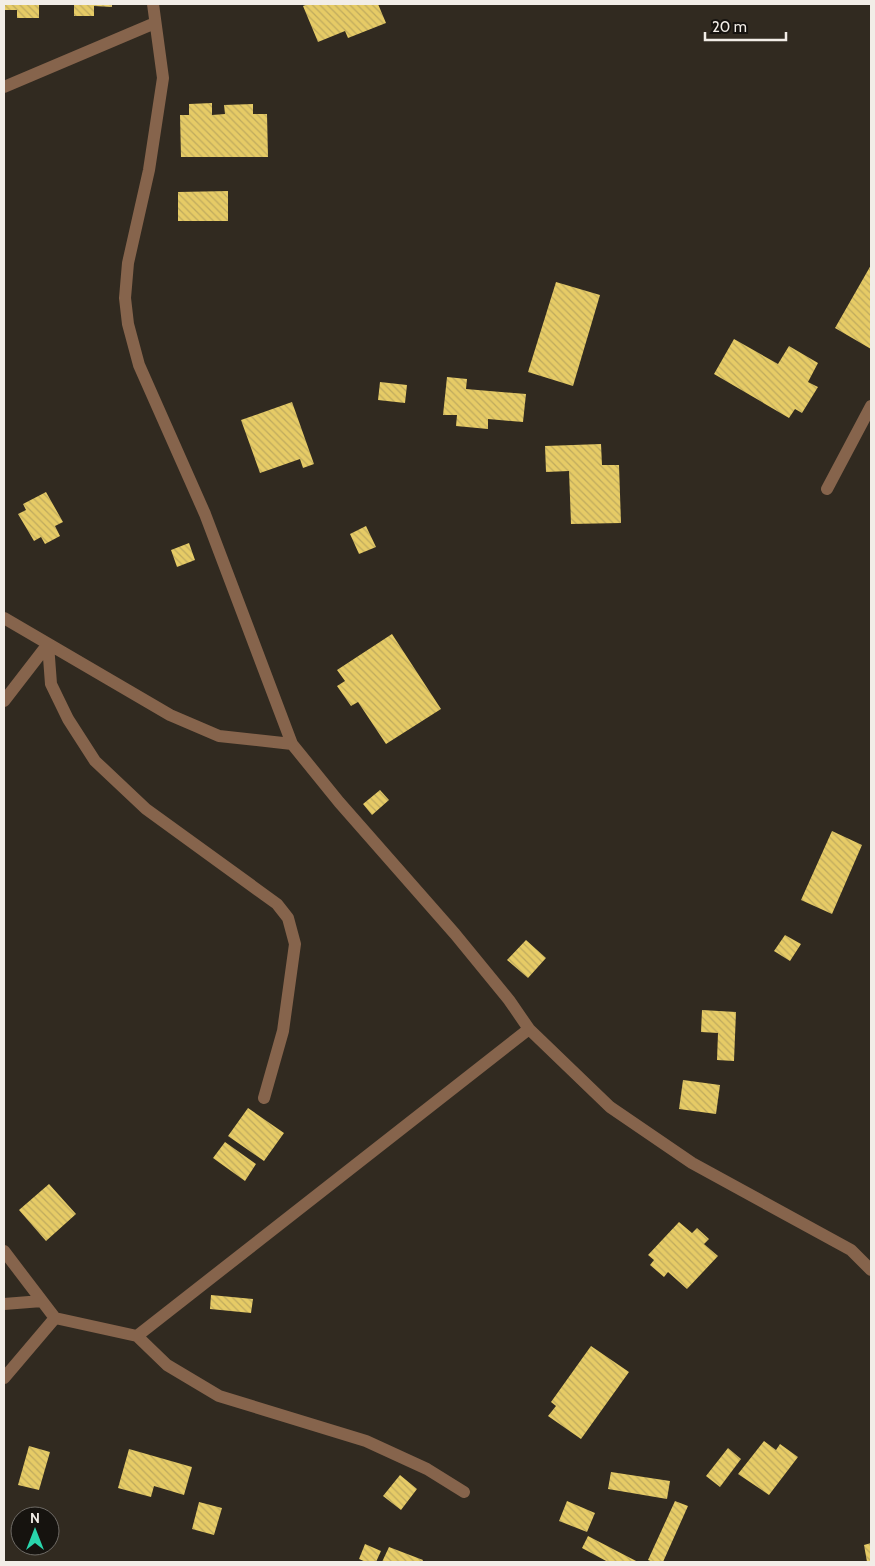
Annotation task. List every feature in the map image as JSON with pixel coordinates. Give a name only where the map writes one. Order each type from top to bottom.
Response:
[{"type":"street","points":[[153,4],[163,78],[149,170],[128,263],[124,298],[128,324],[139,365],[205,514],[292,744],[339,802],[455,934],[509,1000],[529,1029],[610,1107],[692,1163],[851,1250],[871,1270]]},
{"type":"street","points":[[4,87],[155,23]]},
{"type":"street","points":[[827,489],[871,406]]},
{"type":"street","points":[[4,618],[170,715],[219,736],[292,744]]},
{"type":"street","points":[[4,701],[48,644]]},
{"type":"street","points":[[48,644],[51,684],[68,720],[95,761],[146,809],[277,904],[288,918],[295,944],[283,1030],[264,1098]]},
{"type":"street","points":[[137,1336],[529,1029]]},
{"type":"street","points":[[4,1251],[55,1318],[137,1336],[167,1365],[219,1396],[366,1441],[427,1469],[464,1492]]},
{"type":"street","points":[[4,1304],[42,1301]]},
{"type":"street","points":[[4,1378],[55,1318]]},
{"type":"building","points":[[4,4],[39,4],[39,18],[17,18],[17,10],[4,10]]},
{"type":"building","points":[[74,4],[112,4],[112,7],[94,6],[94,16],[74,16]]},
{"type":"building","points":[[308,4],[378,4],[386,23],[348,38],[345,31],[318,42],[303,6]]},
{"type":"building","points":[[212,103],[212,115],[225,114],[224,105],[253,104],[253,114],[267,114],[268,157],[181,157],[180,115],[189,115],[189,104]]},
{"type":"building","points":[[228,191],[228,221],[178,221],[178,192]]},
{"type":"building","points":[[871,265],[871,349],[835,328]]},
{"type":"building","points":[[556,282],[600,295],[573,386],[528,372]]},
{"type":"building","points":[[734,339],[778,364],[789,346],[818,363],[808,382],[818,387],[802,413],[795,409],[789,418],[714,374]]},
{"type":"building","points":[[447,377],[467,379],[466,389],[526,394],[523,422],[488,419],[488,429],[456,426],[457,415],[443,415]]},
{"type":"building","points":[[380,382],[407,385],[405,403],[378,400]]},
{"type":"building","points":[[292,402],[314,464],[303,468],[300,459],[260,473],[241,420]]},
{"type":"building","points":[[601,444],[602,465],[619,465],[621,523],[571,524],[569,471],[546,472],[545,446]]},
{"type":"building","points":[[46,492],[63,522],[55,526],[60,536],[45,544],[41,537],[34,541],[18,514],[26,510],[23,504]]},
{"type":"building","points":[[366,526],[376,547],[359,554],[350,534]]},
{"type":"building","points":[[189,543],[195,560],[177,567],[171,550]]},
{"type":"building","points":[[392,634],[441,709],[386,744],[358,702],[351,706],[337,686],[345,681],[337,670]]},
{"type":"building","points":[[380,790],[389,800],[372,815],[363,804]]},
{"type":"building","points":[[832,831],[862,845],[832,914],[801,900]]},
{"type":"building","points":[[785,935],[801,944],[790,961],[774,951]]},
{"type":"building","points":[[526,940],[546,958],[528,978],[507,960]]},
{"type":"building","points":[[702,1010],[736,1012],[734,1061],[717,1060],[718,1033],[701,1032]]},
{"type":"building","points":[[683,1080],[720,1085],[716,1114],[679,1109]]},
{"type":"building","points":[[248,1108],[284,1133],[264,1161],[228,1136]]},
{"type":"building","points":[[225,1142],[256,1164],[245,1181],[213,1158]]},
{"type":"building","points":[[49,1184],[76,1214],[46,1241],[19,1210]]},
{"type":"building","points":[[679,1222],[692,1233],[697,1228],[709,1239],[704,1244],[718,1256],[687,1289],[668,1272],[664,1277],[650,1265],[654,1260],[648,1255]]},
{"type":"building","points":[[211,1295],[253,1299],[251,1313],[210,1309]]},
{"type":"building","points":[[591,1346],[629,1372],[581,1439],[548,1416],[556,1406],[551,1402]]},
{"type":"building","points":[[764,1441],[776,1450],[780,1444],[798,1457],[769,1495],[738,1474]]},
{"type":"building","points":[[29,1446],[50,1452],[39,1490],[18,1485]]},
{"type":"building","points":[[728,1448],[741,1459],[720,1487],[706,1476]]},
{"type":"building","points":[[129,1449],[192,1467],[184,1495],[154,1486],[151,1497],[118,1488]]},
{"type":"building","points":[[611,1472],[670,1481],[667,1499],[608,1489]]},
{"type":"building","points":[[400,1475],[417,1489],[401,1510],[383,1496]]},
{"type":"building","points":[[567,1501],[595,1513],[587,1532],[559,1521]]},
{"type":"building","points":[[675,1501],[688,1506],[663,1562],[648,1560]]},
{"type":"building","points":[[199,1502],[222,1508],[214,1535],[192,1529]]},
{"type":"building","points":[[588,1536],[638,1562],[608,1562],[582,1548]]},
{"type":"building","points":[[871,1543],[871,1562],[867,1562],[864,1545]]},
{"type":"building","points":[[365,1544],[381,1551],[376,1562],[366,1562],[359,1559]]},
{"type":"building","points":[[389,1547],[423,1560],[422,1562],[382,1562]]}]
